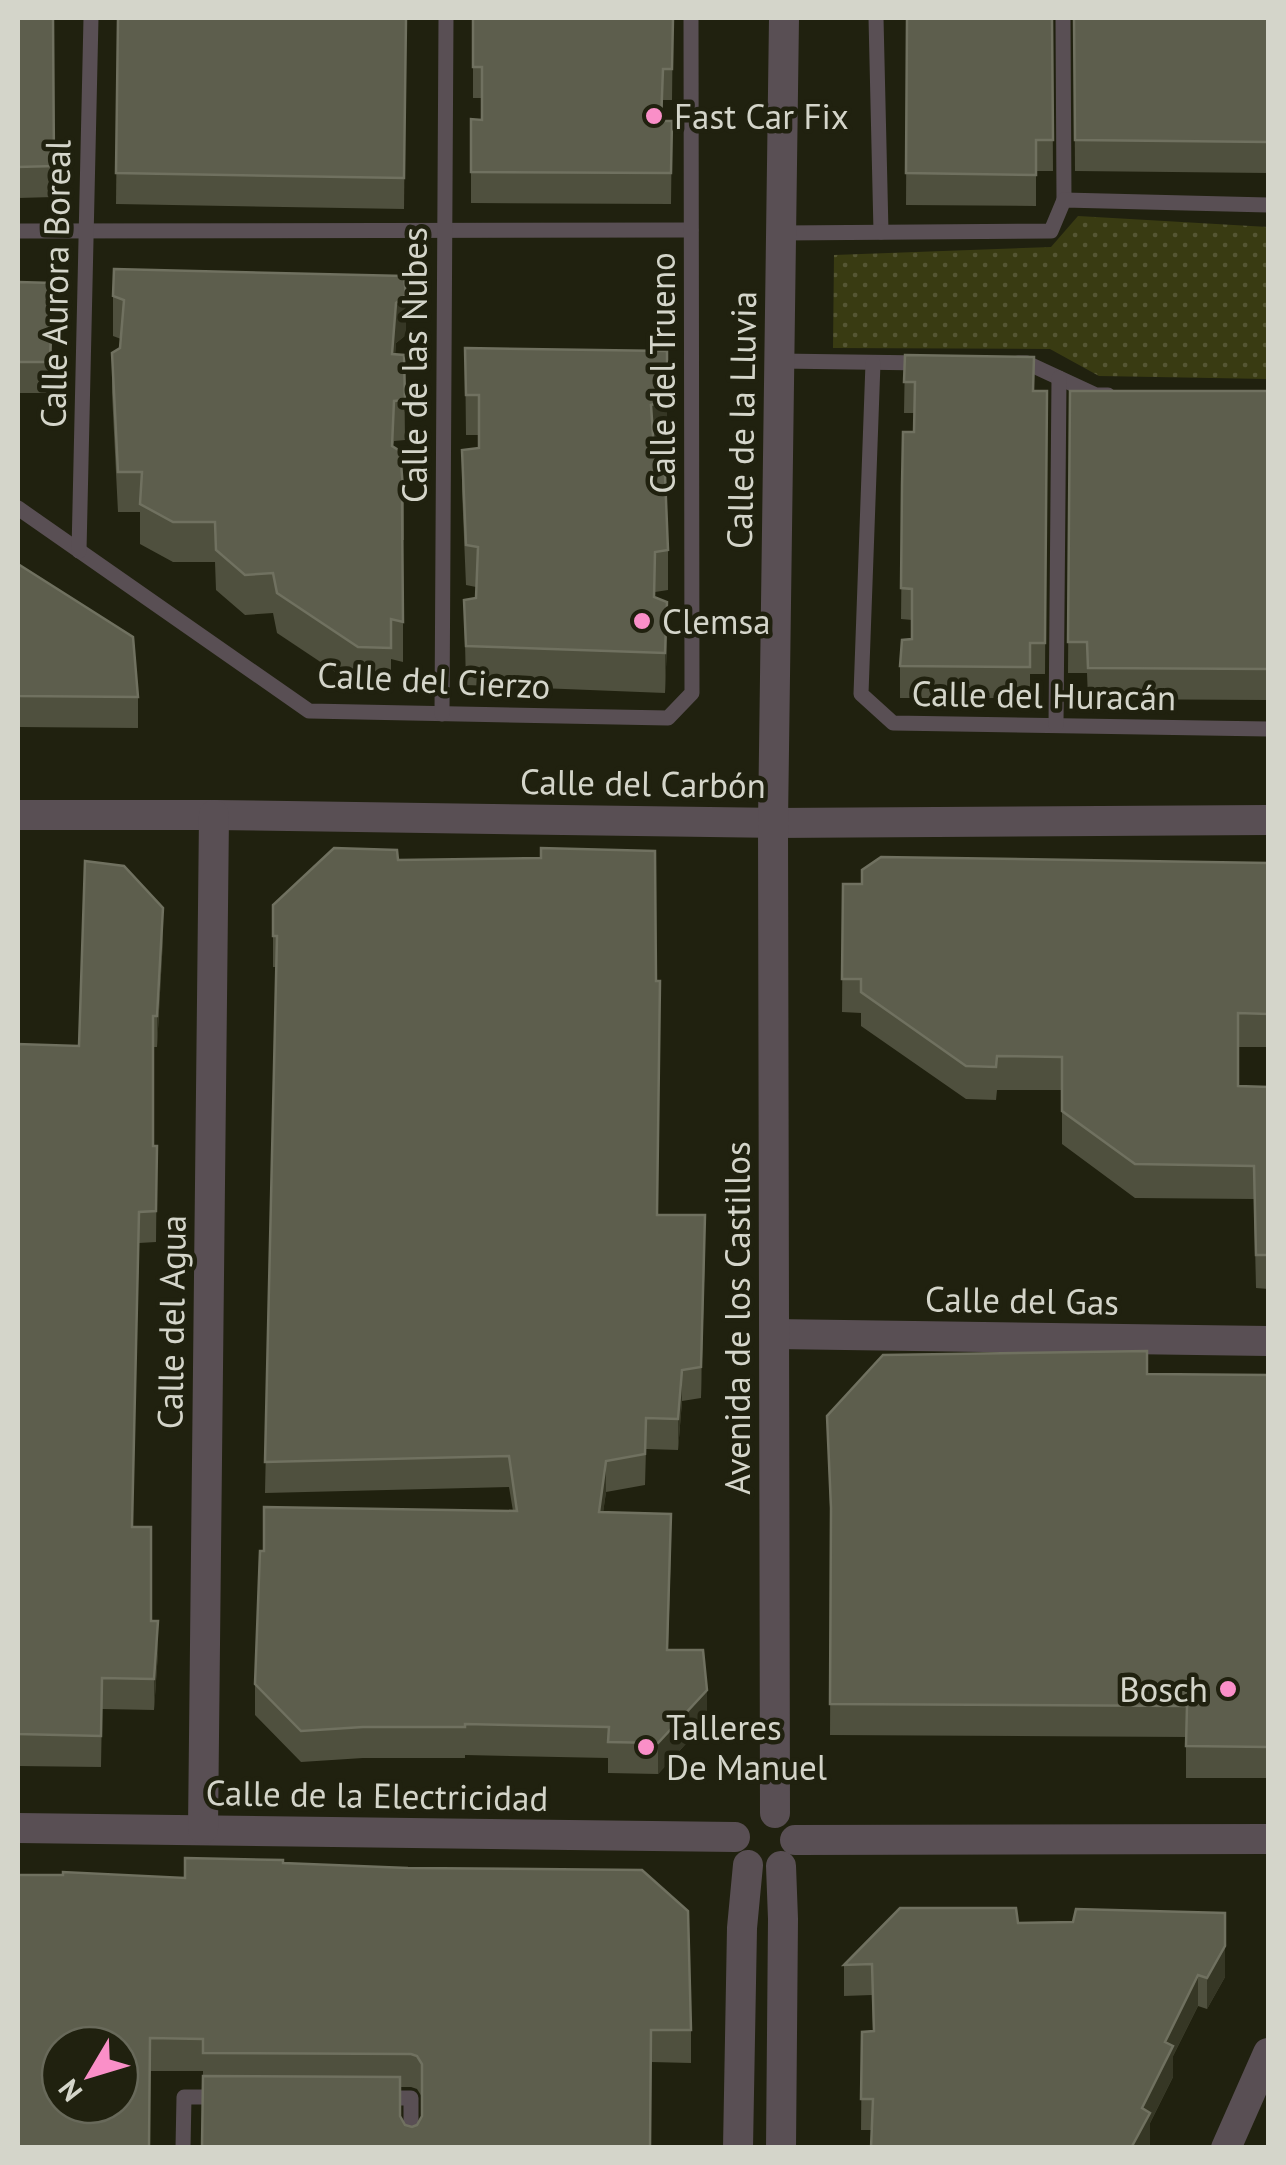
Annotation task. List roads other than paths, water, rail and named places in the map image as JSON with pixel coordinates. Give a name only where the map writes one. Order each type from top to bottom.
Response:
[{"type":"street","name":"Calle de la Lluvia","points":[[773,823],[784,18]]},
{"type":"street","name":"Calle del Agua","points":[[203,1829],[214,815]]},
{"type":"street","name":"Calle del Carbón","points":[[18,816],[773,823],[1268,820]]},
{"type":"street","name":"Avenida de los Castillos","points":[[773,823],[775,1812]]},
{"type":"street","name":"Calle del Gas","points":[[774,1334],[1268,1341]]},
{"type":"street","points":[[780,2148],[783,1938],[788,1853],[789,1823],[775,1812],[758,1812],[742,1821],[735,1837],[738,1852],[748,1865],[764,1870],[788,1853],[1268,1839]]},
{"type":"street","name":"Calle de la Electricidad","points":[[18,1828],[735,1837]]},
{"type":"street","points":[[738,2148],[742,1928],[748,1865]]},
{"type":"street","points":[[1226,2148],[1268,2052]]},
{"type":"lane","name":"Calle Aurora Boreal","points":[[79,551],[91,18]]},
{"type":"lane","name":"Calle de las Nubes","points":[[442,714],[446,18]]},
{"type":"lane","name":"Calle del Trueno","points":[[668,718],[692,693],[691,18]]},
{"type":"lane","points":[[876,18],[881,232]]},
{"type":"lane","points":[[781,233],[1051,231],[1064,200],[1063,18]]},
{"type":"lane","points":[[1064,200],[1268,205]]},
{"type":"lane","points":[[18,231],[691,230]]},
{"type":"lane","points":[[779,361],[950,363]]},
{"type":"lane","name":"Calle del Huracán","points":[[873,363],[860,694],[893,723],[1268,729]]},
{"type":"lane","points":[[1008,363],[1027,364],[1096,395],[1115,396]]},
{"type":"lane","points":[[1056,726],[1058,378]]},
{"type":"lane","name":"Calle del Cierzo","points":[[18,508],[310,711],[668,718]]},
{"type":"lane","points":[[183,2148],[184,2098],[241,2098]]},
{"type":"lane","points":[[373,2098],[411,2098],[411,2148]]},
{"type":"place","name":"Fast Car Fix","points":[[654,116]]},
{"type":"place","name":"Clemsa","points":[[642,621]]},
{"type":"place","name":"Bosch","points":[[1228,1689]]},
{"type":"place","name":"Talleres De Manuel","points":[[646,1747]]}]
